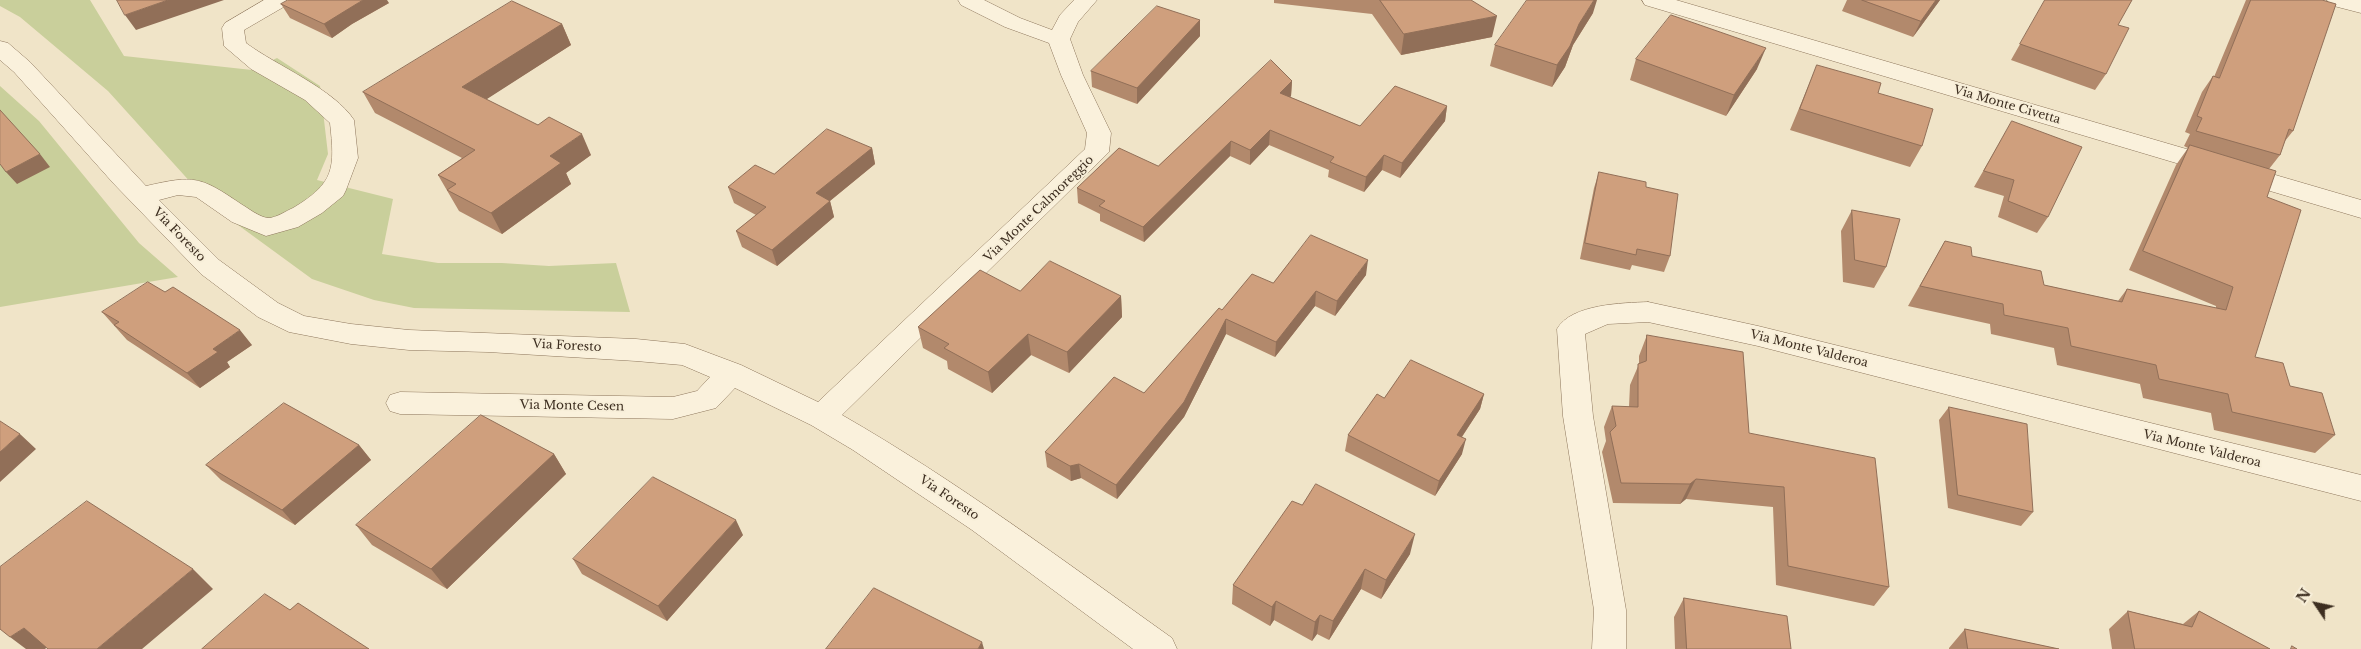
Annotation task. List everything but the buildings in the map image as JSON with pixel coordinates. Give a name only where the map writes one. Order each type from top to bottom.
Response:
[{"type":"street","points":[[141,196],[178,187],[202,189],[241,216],[266,227],[289,221],[314,207],[334,190],[346,158],[342,120],[313,95],[259,64],[235,46],[233,28],[279,0]]},
{"type":"street","points":[[969,0],[1013,23],[1059,39],[1068,20],[1086,0]]},
{"type":"street","name":"Via Monte Civetta","points":[[1653,0],[2361,209]]},
{"type":"street","points":[[2338,0],[2361,7]]},
{"type":"street","name":"Via Monte Calmoreggio","points":[[821,417],[1098,152],[1099,133],[1072,74],[1059,39]]},
{"type":"street","name":"Via Foresto","points":[[0,48],[22,67],[141,196],[210,267],[268,310],[299,324],[351,334],[409,340],[548,345],[685,356],[732,373],[821,417],[864,442],[983,521],[1160,649]]},
{"type":"street","name":"Via Monte Valderoa","points":[[1609,649],[1610,610],[1578,416],[1571,329],[1604,314],[1648,312],[1758,336],[2361,488]]},
{"type":"street","name":"Via Monte Cesen","points":[[400,403],[673,408],[706,400],[732,373]]},
{"type":"green space","points":[[0,0],[90,0],[124,56],[252,70],[277,58],[320,86],[328,154],[317,180],[393,199],[382,254],[438,263],[502,263],[549,266],[616,263],[630,312],[414,308],[374,300],[312,279],[212,206],[108,91],[20,17],[0,6]]},
{"type":"green space","points":[[0,86],[39,121],[139,243],[178,277],[0,307]]}]
